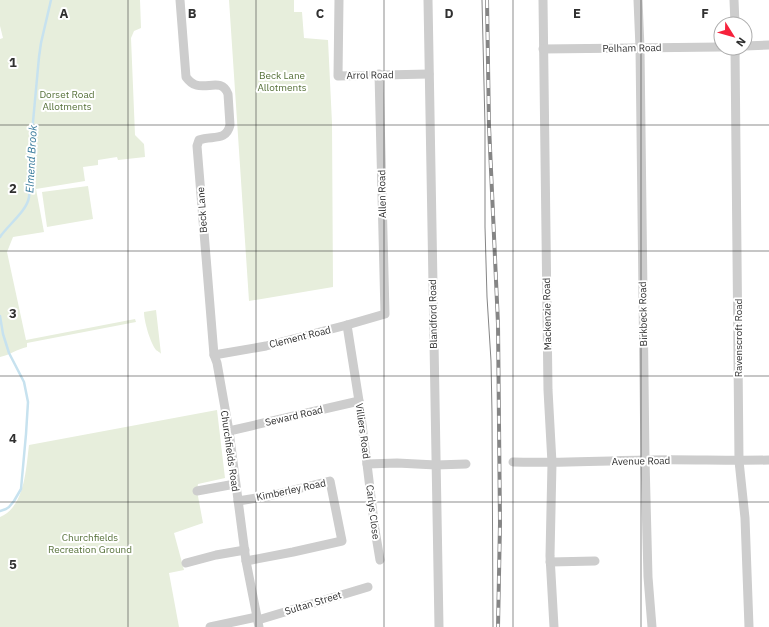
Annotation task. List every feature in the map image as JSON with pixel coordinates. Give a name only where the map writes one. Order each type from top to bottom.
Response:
[{"type":"street","name":"Beck Lane","points":[[180,0],[186,77],[195,85],[221,86],[228,94],[230,125],[227,133],[220,137],[199,140],[197,146],[207,274]]},
{"type":"street","name":"Arrol Road","points":[[339,0],[338,76],[429,74]]},
{"type":"street","name":"Blandford Road","points":[[428,0],[439,627]]},
{"type":"street","name":"Mackenzie Road","points":[[542,0],[548,390],[552,463],[550,562],[554,627]]},
{"type":"street","name":"Birkbeck Road","points":[[638,0],[640,48],[645,460],[648,577],[652,627]]},
{"type":"street","points":[[734,0],[735,16]]},
{"type":"street","points":[[753,46],[769,45]]},
{"type":"street","name":"Pelham Road","points":[[543,49],[713,47]]},
{"type":"street","name":"Ravenscroft Road","points":[[735,56],[739,461],[745,518],[749,627]]},
{"type":"street","name":"Allen Road","points":[[379,74],[385,314]]},
{"type":"street","name":"Churchfields Road","points":[[207,274],[214,355],[217,363],[229,431],[244,550],[258,621]]},
{"type":"street","name":"Clement Road","points":[[214,355],[266,346],[385,314]]},
{"type":"street","name":"Villiers Road","points":[[347,325],[367,464],[466,464]]},
{"type":"street","name":"Seward Road","points":[[229,431],[359,401]]},
{"type":"street","name":"Avenue Road","points":[[513,462],[552,463],[645,460],[769,460]]},
{"type":"street","name":"Carlys Close","points":[[367,464],[380,560]]},
{"type":"street","name":"Kimberley Road","points":[[238,501],[269,496],[330,480],[342,541],[246,561]]},
{"type":"street","points":[[198,491],[235,484]]},
{"type":"street","points":[[186,563],[216,555],[244,550]]},
{"type":"street","points":[[550,562],[595,562]]},
{"type":"street","name":"Sultan Street","points":[[210,627],[258,621],[368,587]]},
{"type":"green space","name":"Dorset Road Allotments","points":[[0,0],[140,0],[141,28],[134,31],[131,38],[135,135],[144,144],[145,157],[118,160],[117,157],[98,160],[98,165],[83,167],[85,181],[36,189],[44,232],[13,237],[7,252],[26,340],[135,319],[136,322],[27,343],[27,347],[0,357],[0,39],[3,38],[0,26]]},
{"type":"green space","name":"Beck Lane Allotments","points":[[229,0],[294,0],[294,12],[302,12],[304,38],[328,40],[332,123],[333,287],[249,301]]},
{"type":"green space","points":[[88,186],[93,219],[47,227],[42,192]]},
{"type":"green space","points":[[156,310],[161,354],[156,350],[152,342],[144,316],[144,312]]},
{"type":"green space","name":"Churchfields Recreation Ground","points":[[217,410],[225,478],[198,484],[197,491],[203,523],[174,533],[184,570],[169,573],[179,627],[0,627],[0,517],[15,505],[19,496],[23,486],[29,445]]},
{"type":"waterway","name":"Elmend Brook","points":[[0,237],[21,213],[28,202],[28,176],[39,57],[51,0]]},
{"type":"waterway","name":"Elmend Brook","points":[[0,316],[3,334],[9,353],[24,382],[28,402],[21,489],[9,507],[0,511]]},
{"type":"tram line","points":[[482,0],[485,126],[485,227],[492,413],[493,627]]},
{"type":"railway","points":[[487,0],[489,126],[498,324],[500,523],[498,627]]}]
